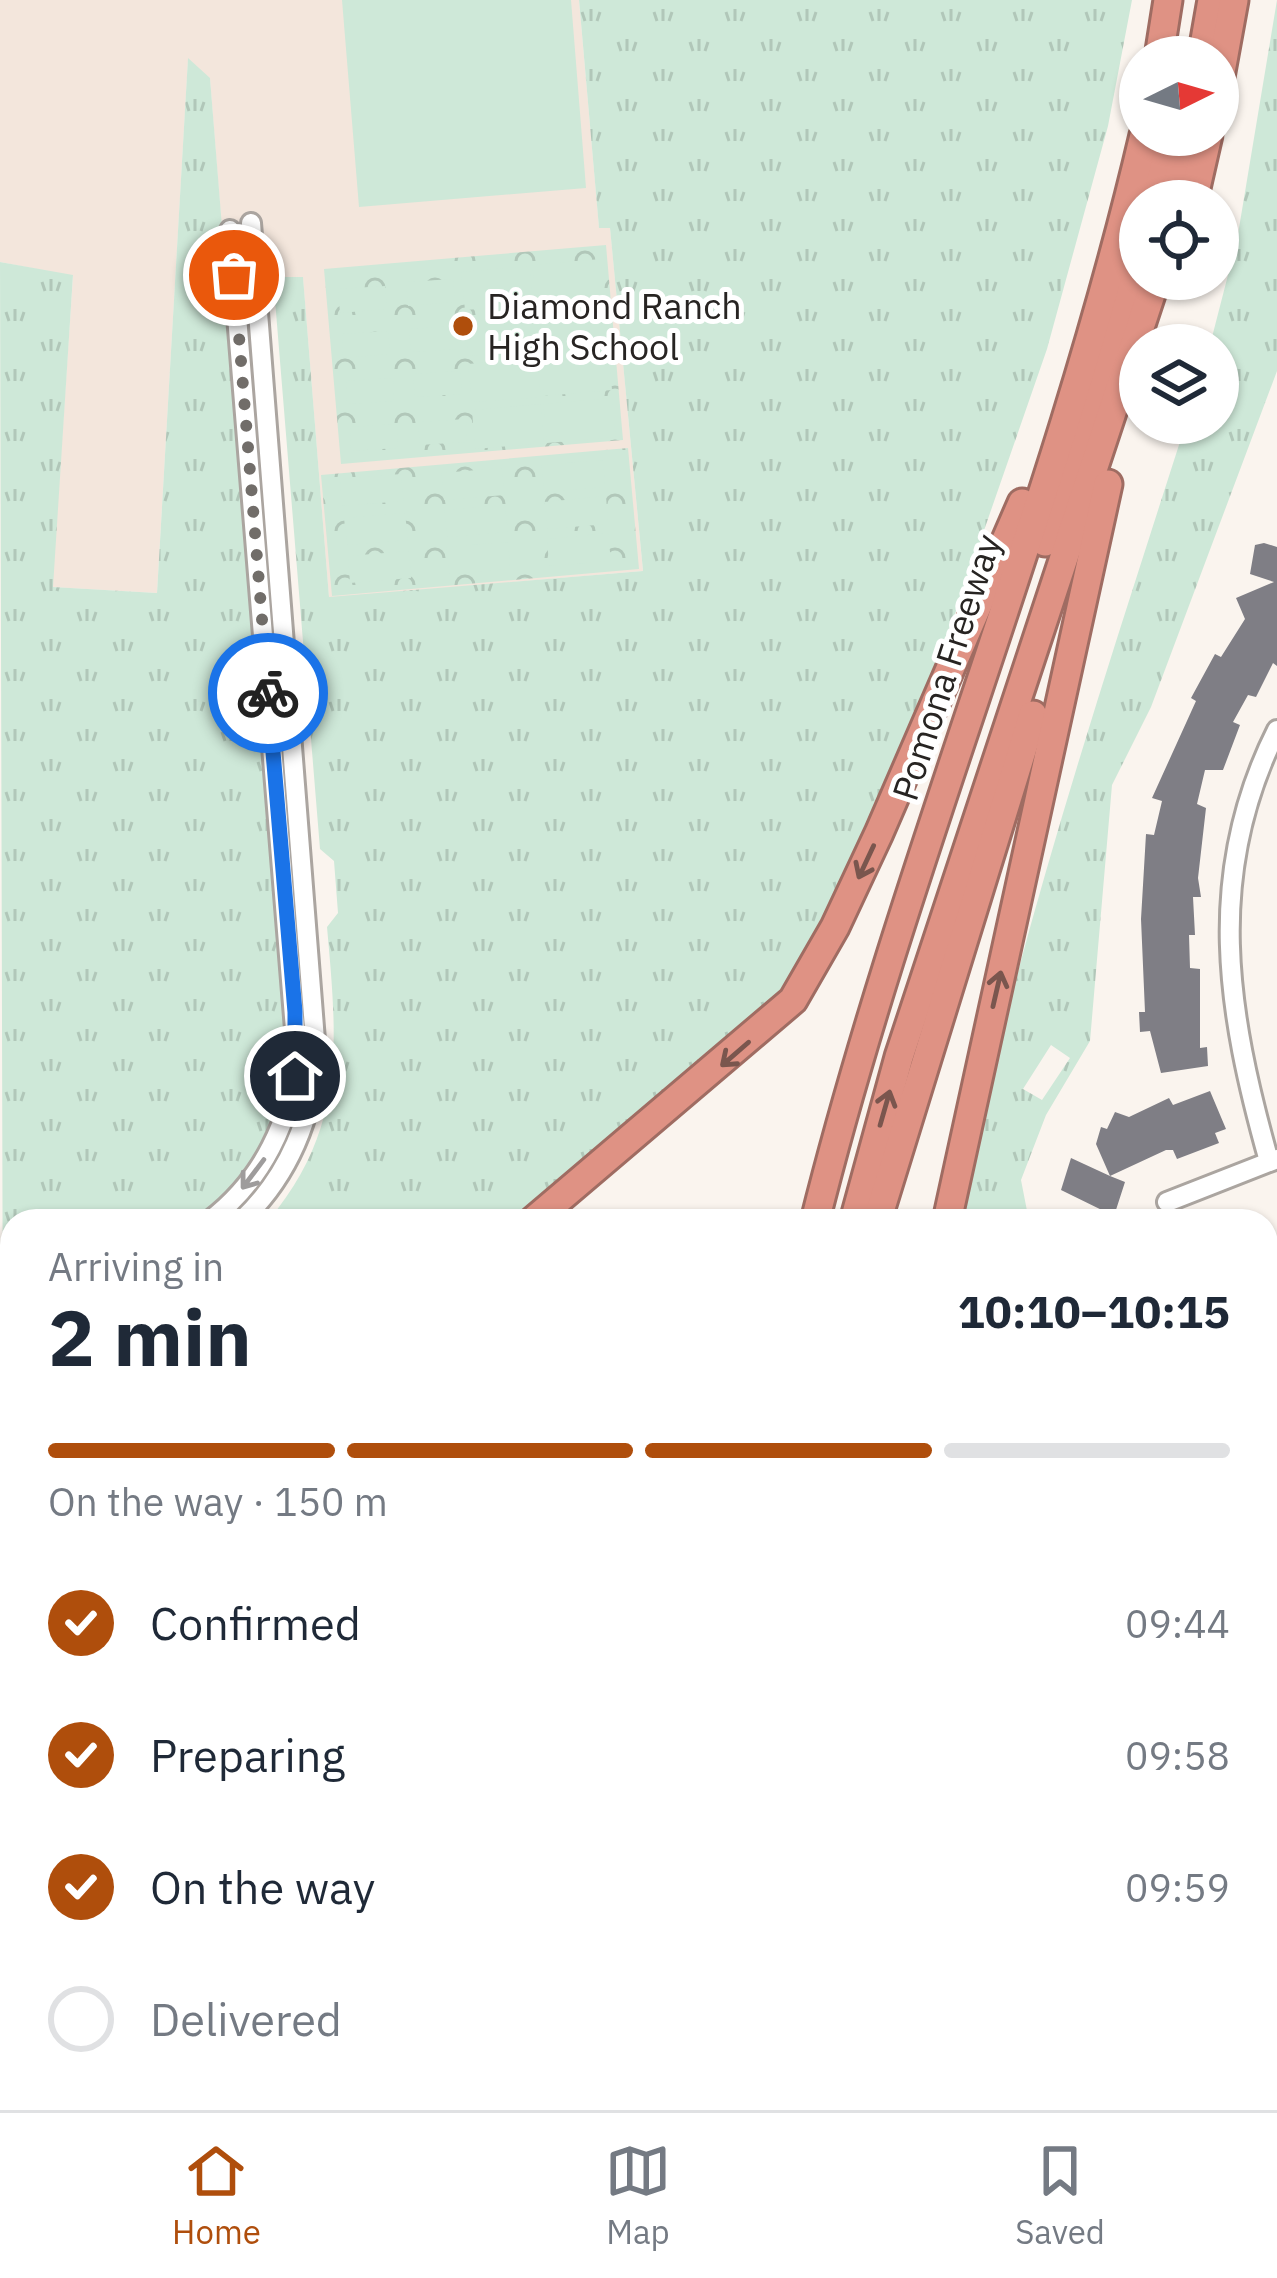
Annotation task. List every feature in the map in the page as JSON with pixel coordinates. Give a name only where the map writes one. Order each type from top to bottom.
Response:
[{"type":"highway","points":[[1162,36],[1168,0]]},
{"type":"highway","points":[[1187,36],[1192,0]]},
{"type":"highway","points":[[1206,36],[1212,0]]},
{"type":"highway","points":[[1227,36],[1234,0]]},
{"type":"highway","name":"Pomona Freeway","points":[[818,1209],[885,974],[1113,267],[1139,156]]},
{"type":"highway","points":[[973,703],[1004,665],[1124,300]]},
{"type":"highway","points":[[857,1209],[899,1058],[1149,300]]},
{"type":"highway","points":[[547,1209],[793,1000],[835,928],[879,833],[1081,370]]},
{"type":"highway","points":[[881,1209],[1121,444]]},
{"type":"highway","points":[[950,1209],[1108,484]]},
{"type":"street","points":[[251,223],[316,1053],[310,1104],[297,1142],[251,1209]]},
{"type":"street","points":[[221,1209],[246,1185],[273,1145],[290,1100],[297,1054],[230,230]]},
{"type":"street","points":[[1167,1202],[1273,1160],[1240,1058],[1227,893],[1250,783],[1277,730]]},
{"type":"shaded area","name":"Diamond Ranch High School","points":[[0,0],[579,0],[599,227],[610,227],[643,571],[329,598],[303,278],[226,282],[210,79],[188,60],[157,593],[52,587],[73,276],[0,262]]},
{"type":"green space","points":[[342,0],[571,0],[586,188],[359,207]]},
{"type":"green space","points":[[579,0],[1132,0],[1125,36],[1119,36],[1119,68],[1108,126],[1047,349],[948,634],[849,879],[804,963],[768,1011],[536,1209],[277,1209],[312,1151],[324,1116],[334,1045],[327,927],[338,913],[334,861],[320,849],[275,300],[283,277],[303,277],[329,597],[643,571],[610,228],[599,228]]},
{"type":"green space","points":[[1277,0],[1277,371],[1151,707],[1112,785],[1090,1041],[1046,1115],[1021,1180],[1027,1209],[961,1209],[970,1144],[1092,718],[1179,444],[1239,444],[1239,324],[1215,324],[1222,300],[1239,300],[1239,228]],"holes":[[[1051,1045],[1070,1058],[1042,1100],[1023,1089]]]},
{"type":"green space","points":[[188,58],[210,78],[287,1032],[284,1079],[262,1144],[236,1182],[207,1209],[2,1209],[0,262],[73,275],[53,587],[157,593]]},
{"type":"green space","points":[[606,245],[623,440],[341,464],[324,269]]},
{"type":"green space","points":[[601,259],[604,298],[536,304],[532,265]]},
{"type":"green space","points":[[530,266],[533,305],[465,310],[461,272]]},
{"type":"green space","points":[[453,279],[455,302],[408,306],[406,282]]},
{"type":"green space","points":[[385,286],[387,309],[340,313],[338,289]]},
{"type":"green space","points":[[604,306],[608,345],[539,351],[536,312]]},
{"type":"green space","points":[[534,311],[537,350],[468,356],[465,317]]},
{"type":"green space","points":[[456,326],[458,349],[411,352],[409,329]]},
{"type":"green space","points":[[388,331],[390,354],[343,358],[342,334]]},
{"type":"green space","points":[[609,351],[612,390],[544,396],[540,357]]},
{"type":"green space","points":[[537,358],[541,397],[472,402],[468,364]]},
{"type":"green space","points":[[460,371],[462,394],[415,397],[413,374]]},
{"type":"green space","points":[[393,378],[394,401],[347,404],[346,381]]},
{"type":"green space","points":[[612,398],[616,437],[547,443],[543,404]]},
{"type":"green space","points":[[541,404],[544,443],[475,449],[472,410]]},
{"type":"green space","points":[[466,419],[467,442],[420,445],[418,422]]},
{"type":"green space","points":[[397,424],[398,448],[351,451],[350,427]]},
{"type":"green space","points":[[628,448],[639,569],[332,596],[321,475]]},
{"type":"green space","points":[[603,460],[605,487],[544,492],[541,465]]},
{"type":"green space","points":[[502,468],[505,495],[444,500],[441,473]]},
{"type":"green space","points":[[401,474],[404,501],[342,506],[340,479]]},
{"type":"green space","points":[[606,496],[608,524],[547,529],[544,502]]},
{"type":"green space","points":[[505,505],[508,532],[447,537],[444,510]]},
{"type":"green space","points":[[405,513],[408,540],[347,545],[344,518]]},
{"type":"green space","points":[[608,533],[611,561],[549,566],[547,539]]},
{"type":"green space","points":[[508,542],[510,569],[449,574],[446,547]]},
{"type":"green space","points":[[409,551],[411,578],[350,583],[348,556]]},
{"type":"building","points":[[1255,545],[1277,547],[1277,666],[1273,663],[1256,697],[1248,695],[1233,722],[1240,725],[1223,770],[1205,770],[1197,804],[1206,808],[1198,878],[1201,897],[1193,897],[1195,935],[1189,935],[1190,968],[1200,969],[1200,1048],[1207,1047],[1208,1066],[1161,1073],[1150,1031],[1140,1032],[1139,1012],[1145,1012],[1141,919],[1146,834],[1154,835],[1162,801],[1152,798],[1196,701],[1191,698],[1215,654],[1221,657],[1245,619],[1236,598],[1274,582],[1250,574]]},
{"type":"building","points":[[1210,1091],[1226,1129],[1215,1133],[1219,1143],[1177,1159],[1173,1150],[1166,1150],[1110,1176],[1096,1144],[1101,1127],[1107,1129],[1115,1112],[1129,1117],[1169,1098],[1173,1105]]},
{"type":"building","points":[[1071,1158],[1125,1182],[1116,1209],[1100,1209],[1061,1190]]},
{"type":"way so far","points":[[234,275],[268,693]]},
{"type":"place","name":"Diamond Ranch High School","points":[[463,326]]},
{"type":"route","points":[[268,693],[295,1012],[295,1076]]}]
